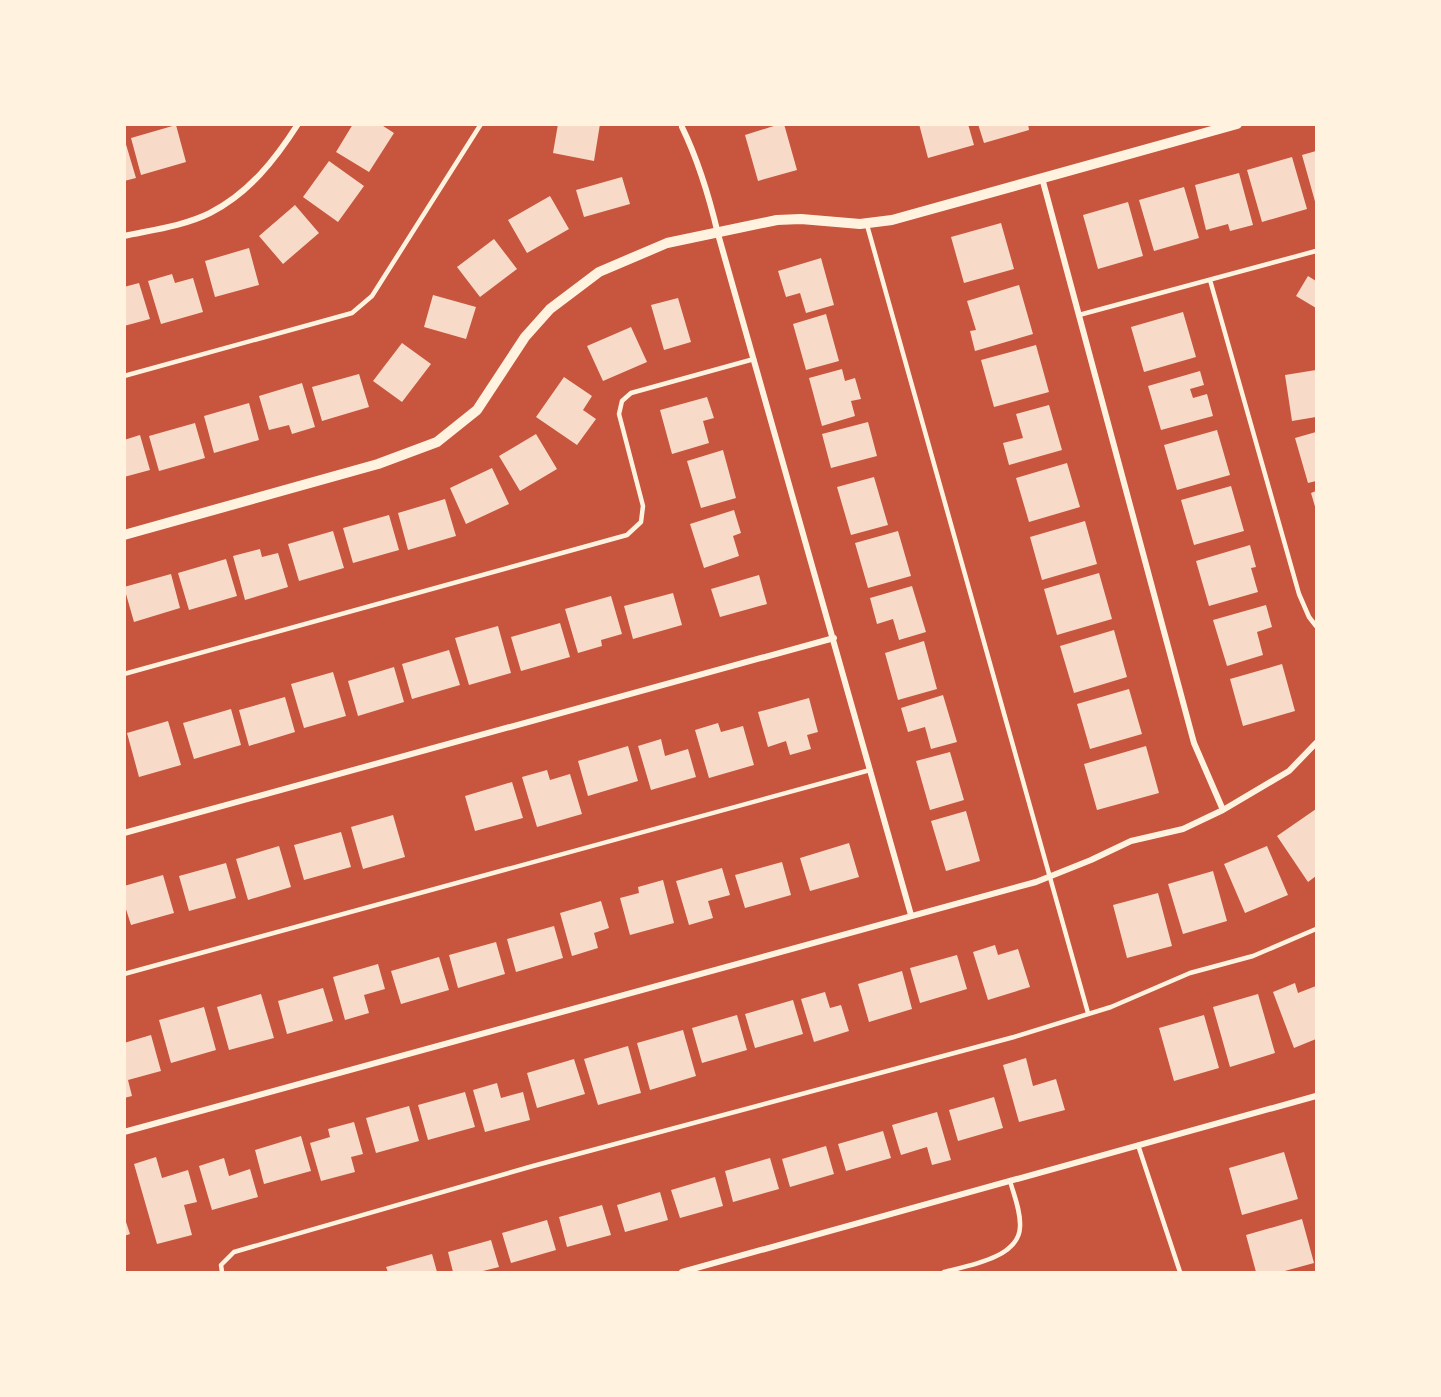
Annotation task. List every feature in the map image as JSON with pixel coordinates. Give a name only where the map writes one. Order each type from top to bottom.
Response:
[{"type":"street","points":[[124,236],[211,213],[237,196],[261,175],[298,124]]},
{"type":"street","points":[[124,535],[378,464],[437,442],[477,410],[525,337],[550,309],[599,272],[667,243],[777,220],[801,219],[866,223],[892,220],[1237,124]]},
{"type":"street","points":[[682,127],[703,174],[911,915]]},
{"type":"street","points":[[1042,178],[1194,743],[1223,810]]},
{"type":"street","points":[[124,833],[834,638]]},
{"type":"street","points":[[124,1132],[1036,882],[1131,841],[1183,829],[1223,810],[1289,771],[1317,743]]},
{"type":"street","points":[[682,1272],[1317,1096]]},
{"type":"lane","points":[[124,375],[352,313],[372,296],[481,124]]},
{"type":"lane","points":[[866,223],[1088,1013]]},
{"type":"lane","points":[[1079,315],[1317,251]]},
{"type":"lane","points":[[1210,280],[1299,594],[1309,617],[1317,626]]},
{"type":"lane","points":[[124,674],[627,535],[641,522],[643,506],[619,414],[622,401],[631,393],[754,359]]},
{"type":"lane","points":[[124,974],[870,770]]},
{"type":"lane","points":[[222,1272],[221,1265],[234,1252],[533,1166],[1014,1037],[1111,1007],[1190,973],[1253,956],[1317,929]]},
{"type":"lane","points":[[1138,1145],[1180,1272]]},
{"type":"lane","points":[[944,1272],[1000,1255],[1012,1246],[1018,1237],[1019,1220],[1010,1181]]},
{"type":"building","points":[[353,124],[380,124],[394,133],[369,172],[336,152]]},
{"type":"building","points":[[558,124],[600,124],[594,161],[553,153]]},
{"type":"building","points":[[784,124],[797,170],[758,181],[745,135]]},
{"type":"building","points":[[919,124],[968,124],[974,145],[928,158]]},
{"type":"building","points":[[978,124],[1028,124],[1029,130],[984,143]]},
{"type":"building","points":[[176,125],[186,162],[141,175],[131,138]]},
{"type":"building","points":[[124,142],[136,178],[124,181]]},
{"type":"building","points":[[1316,151],[1316,205],[1302,155]]},
{"type":"building","points":[[1292,157],[1307,209],[1262,222],[1247,170]]},
{"type":"building","points":[[329,161],[364,186],[338,222],[303,197]]},
{"type":"building","points":[[1239,173],[1253,225],[1230,231],[1228,224],[1206,230],[1195,185]]},
{"type":"building","points":[[622,177],[630,204],[584,217],[576,190]]},
{"type":"building","points":[[1184,187],[1199,238],[1154,251],[1139,200]]},
{"type":"building","points":[[550,196],[569,229],[527,253],[508,220]]},
{"type":"building","points":[[1128,202],[1143,256],[1098,269],[1083,215]]},
{"type":"building","points":[[295,205],[319,233],[283,264],[259,236]]},
{"type":"building","points":[[1001,223],[1014,269],[964,283],[951,237]]},
{"type":"building","points":[[494,239],[517,269],[480,297],[457,267]]},
{"type":"building","points":[[249,248],[259,285],[215,297],[205,261]]},
{"type":"building","points":[[821,258],[834,305],[806,313],[800,293],[786,297],[778,271]]},
{"type":"building","points":[[172,274],[175,283],[193,278],[203,312],[161,324],[148,281]]},
{"type":"building","points":[[1308,276],[1316,281],[1316,308],[1296,296]]},
{"type":"building","points":[[139,283],[150,319],[124,326],[124,287]]},
{"type":"building","points":[[1019,285],[1033,334],[975,351],[970,331],[976,330],[967,301]]},
{"type":"building","points":[[433,295],[476,307],[466,339],[424,327]]},
{"type":"building","points":[[678,298],[691,342],[664,350],[651,305]]},
{"type":"building","points":[[1183,312],[1196,357],[1144,372],[1131,327]]},
{"type":"building","points":[[826,314],[839,361],[806,370],[793,324]]},
{"type":"building","points":[[631,327],[647,362],[603,381],[587,346]]},
{"type":"building","points":[[402,343],[431,364],[402,402],[373,381]]},
{"type":"building","points":[[1036,345],[1049,392],[994,407],[981,360]]},
{"type":"building","points":[[842,369],[845,381],[855,378],[861,399],[851,401],[855,416],[822,426],[809,378]]},
{"type":"building","points":[[1316,370],[1316,417],[1292,421],[1285,375]]},
{"type":"building","points":[[1200,371],[1204,385],[1190,389],[1193,398],[1207,394],[1213,416],[1161,430],[1148,386]]},
{"type":"building","points":[[359,374],[369,407],[322,421],[312,387]]},
{"type":"building","points":[[564,377],[592,396],[583,410],[596,419],[577,445],[536,417]]},
{"type":"building","points":[[302,383],[315,427],[292,434],[289,425],[269,430],[259,396]]},
{"type":"building","points":[[707,397],[714,418],[703,421],[709,443],[672,454],[660,410]]},
{"type":"building","points":[[249,403],[259,440],[214,453],[204,416]]},
{"type":"building","points":[[1049,405],[1062,450],[1009,465],[1003,443],[1023,438],[1016,414]]},
{"type":"building","points":[[868,422],[877,456],[831,468],[822,434]]},
{"type":"building","points":[[195,423],[205,458],[159,471],[149,436]]},
{"type":"building","points":[[1217,430],[1230,475],[1177,490],[1164,445]]},
{"type":"building","points":[[1316,432],[1316,481],[1308,483],[1295,438]]},
{"type":"building","points":[[536,434],[557,469],[520,491],[499,456]]},
{"type":"building","points":[[140,435],[150,470],[124,477],[124,440]]},
{"type":"building","points":[[723,450],[736,498],[701,508],[687,461]]},
{"type":"building","points":[[1067,463],[1080,507],[1029,522],[1016,478]]},
{"type":"building","points":[[492,468],[509,504],[466,524],[450,488]]},
{"type":"building","points":[[874,477],[888,525],[851,535],[837,487]]},
{"type":"building","points":[[1231,486],[1244,531],[1194,545],[1181,500]]},
{"type":"building","points":[[1316,491],[1316,510],[1311,493]]},
{"type":"building","points":[[445,499],[456,536],[408,550],[398,513]]},
{"type":"building","points":[[734,510],[741,533],[733,536],[739,556],[704,568],[690,524]]},
{"type":"building","points":[[389,515],[399,550],[353,563],[343,528]]},
{"type":"building","points":[[1085,521],[1097,564],[1042,580],[1030,537]]},
{"type":"building","points":[[333,531],[344,568],[299,581],[288,544]]},
{"type":"building","points":[[898,531],[911,576],[868,588],[855,543]]},
{"type":"building","points":[[1250,545],[1256,567],[1251,568],[1258,592],[1209,606],[1196,561]]},
{"type":"building","points":[[260,549],[262,557],[278,553],[288,587],[245,600],[233,556]]},
{"type":"building","points":[[226,559],[237,596],[189,610],[178,573]]},
{"type":"building","points":[[1099,573],[1112,619],[1057,635],[1044,589]]},
{"type":"building","points":[[171,574],[180,608],[134,622],[124,587]]},
{"type":"building","points":[[759,575],[767,604],[720,617],[711,589]]},
{"type":"building","points":[[912,586],[926,632],[899,640],[893,619],[877,624],[870,598]]},
{"type":"building","points":[[673,593],[682,625],[633,639],[624,606]]},
{"type":"building","points":[[611,596],[622,634],[601,640],[602,646],[578,653],[565,609]]},
{"type":"building","points":[[1266,605],[1272,627],[1257,632],[1263,655],[1227,666],[1213,620]]},
{"type":"building","points":[[560,623],[570,657],[521,671],[511,637]]},
{"type":"building","points":[[498,626],[511,673],[469,685],[455,638]]},
{"type":"building","points":[[1114,630],[1127,677],[1074,693],[1060,646]]},
{"type":"building","points":[[924,641],[937,689],[898,700],[885,653]]},
{"type":"building","points":[[449,650],[460,685],[412,699],[402,664]]},
{"type":"building","points":[[1282,664],[1295,711],[1243,726],[1230,679]]},
{"type":"building","points":[[394,667],[404,702],[358,716],[348,681]]},
{"type":"building","points":[[333,672],[346,716],[304,728],[291,684]]},
{"type":"building","points":[[1129,689],[1142,734],[1090,749],[1077,704]]},
{"type":"building","points":[[943,695],[957,742],[931,749],[925,727],[908,732],[901,708]]},
{"type":"building","points":[[285,697],[295,732],[249,746],[239,710]]},
{"type":"building","points":[[809,698],[818,732],[807,735],[811,749],[790,755],[786,741],[768,747],[758,712]]},
{"type":"building","points":[[231,709],[241,745],[194,759],[183,723]]},
{"type":"building","points":[[168,721],[181,765],[139,777],[127,733]]},
{"type":"building","points":[[718,723],[721,732],[743,726],[754,765],[709,778],[695,730]]},
{"type":"building","points":[[661,739],[665,756],[688,749],[696,777],[651,790],[638,746]]},
{"type":"building","points":[[628,746],[638,781],[588,796],[578,761]]},
{"type":"building","points":[[1146,746],[1159,793],[1097,810],[1084,764]]},
{"type":"building","points":[[950,752],[964,800],[930,810],[916,761]]},
{"type":"building","points":[[547,770],[550,780],[570,774],[582,814],[537,827],[522,777]]},
{"type":"building","points":[[512,782],[523,818],[475,831],[465,796]]},
{"type":"building","points":[[1316,809],[1316,876],[1308,882],[1277,836]]},
{"type":"building","points":[[966,811],[980,861],[946,871],[931,821]]},
{"type":"building","points":[[393,815],[405,857],[363,869],[351,827]]},
{"type":"building","points":[[341,832],[351,867],[304,880],[294,845]]},
{"type":"building","points":[[849,843],[859,877],[810,891],[800,858]]},
{"type":"building","points":[[279,846],[291,887],[248,900],[236,859]]},
{"type":"building","points":[[1267,846],[1288,895],[1245,913],[1224,864]]},
{"type":"building","points":[[782,862],[791,895],[745,908],[735,875]]},
{"type":"building","points":[[226,863],[236,898],[189,911],[179,876]]},
{"type":"building","points":[[722,868],[730,895],[708,901],[713,918],[689,925],[676,881]]},
{"type":"building","points":[[1213,871],[1227,921],[1183,934],[1168,884]]},
{"type":"building","points":[[163,875],[174,913],[131,925],[124,903],[124,886]]},
{"type":"building","points":[[663,880],[674,923],[630,935],[620,898],[639,893],[638,887]]},
{"type":"building","points":[[1158,893],[1172,946],[1127,958],[1113,905]]},
{"type":"building","points":[[601,901],[609,928],[594,933],[598,948],[572,956],[560,913]]},
{"type":"building","points":[[554,926],[563,958],[516,972],[507,939]]},
{"type":"building","points":[[496,942],[505,974],[458,988],[449,955]]},
{"type":"building","points":[[995,945],[998,955],[1018,949],[1030,987],[988,1000],[973,952]]},
{"type":"building","points":[[957,955],[967,989],[920,1003],[910,968]]},
{"type":"building","points":[[439,957],[449,990],[401,1004],[391,971]]},
{"type":"building","points":[[378,964],[385,989],[364,995],[369,1013],[345,1020],[333,977]]},
{"type":"building","points":[[902,971],[912,1009],[869,1022],[858,984]]},
{"type":"building","points":[[1295,983],[1298,993],[1316,986],[1316,1039],[1294,1048],[1273,992]]},
{"type":"building","points":[[323,988],[333,1021],[287,1034],[278,1001]]},
{"type":"building","points":[[825,992],[830,1008],[841,1005],[849,1031],[814,1042],[801,999]]},
{"type":"building","points":[[261,994],[274,1038],[229,1050],[217,1007]]},
{"type":"building","points":[[1258,994],[1275,1053],[1230,1067],[1213,1007]]},
{"type":"building","points":[[793,1000],[803,1034],[755,1048],[745,1014]]},
{"type":"building","points":[[204,1007],[216,1050],[171,1063],[159,1020]]},
{"type":"building","points":[[737,1015],[747,1050],[702,1063],[692,1028]]},
{"type":"building","points":[[1204,1015],[1219,1068],[1174,1081],[1159,1028]]},
{"type":"building","points":[[683,1030],[696,1076],[650,1090],[637,1043]]},
{"type":"building","points":[[151,1035],[161,1071],[128,1080],[132,1096],[124,1098],[124,1043]]},
{"type":"building","points":[[628,1046],[641,1093],[598,1105],[584,1059]]},
{"type":"building","points":[[1026,1058],[1033,1086],[1056,1079],[1065,1110],[1019,1122],[1003,1065]]},
{"type":"building","points":[[574,1059],[585,1094],[537,1108],[527,1073]]},
{"type":"building","points":[[497,1083],[501,1098],[523,1092],[530,1120],[485,1132],[473,1090]]},
{"type":"building","points":[[465,1092],[475,1127],[428,1140],[418,1105]]},
{"type":"building","points":[[994,1097],[1003,1128],[958,1141],[949,1110]]},
{"type":"building","points":[[409,1106],[419,1141],[376,1153],[366,1118]]},
{"type":"building","points":[[937,1112],[951,1160],[932,1165],[927,1147],[901,1155],[892,1125]]},
{"type":"building","points":[[354,1122],[363,1154],[351,1157],[355,1172],[321,1181],[310,1143],[330,1137],[328,1129]]},
{"type":"building","points":[[883,1131],[891,1158],[846,1171],[838,1144]]},
{"type":"building","points":[[301,1136],[311,1171],[264,1184],[255,1150]]},
{"type":"building","points":[[826,1146],[834,1174],[790,1187],[782,1159]]},
{"type":"building","points":[[1284,1152],[1298,1199],[1242,1215],[1229,1168]]},
{"type":"building","points":[[156,1157],[162,1178],[188,1170],[197,1202],[184,1205],[192,1235],[157,1244],[134,1164]]},
{"type":"building","points":[[224,1158],[229,1176],[250,1169],[258,1197],[212,1210],[199,1166]]},
{"type":"building","points":[[770,1158],[779,1189],[733,1202],[725,1171]]},
{"type":"building","points":[[715,1177],[723,1206],[680,1218],[671,1190]]},
{"type":"building","points":[[660,1192],[668,1220],[625,1232],[617,1205]]},
{"type":"building","points":[[602,1205],[611,1235],[567,1247],[559,1217]]},
{"type":"building","points":[[124,1216],[130,1234],[124,1236]]},
{"type":"building","points":[[1302,1219],[1314,1263],[1281,1272],[1256,1272],[1246,1235]]},
{"type":"building","points":[[547,1220],[556,1250],[511,1263],[502,1233]]},
{"type":"building","points":[[491,1240],[499,1267],[479,1272],[453,1272],[448,1252]]},
{"type":"building","points":[[432,1254],[437,1272],[388,1272],[386,1267]]}]
